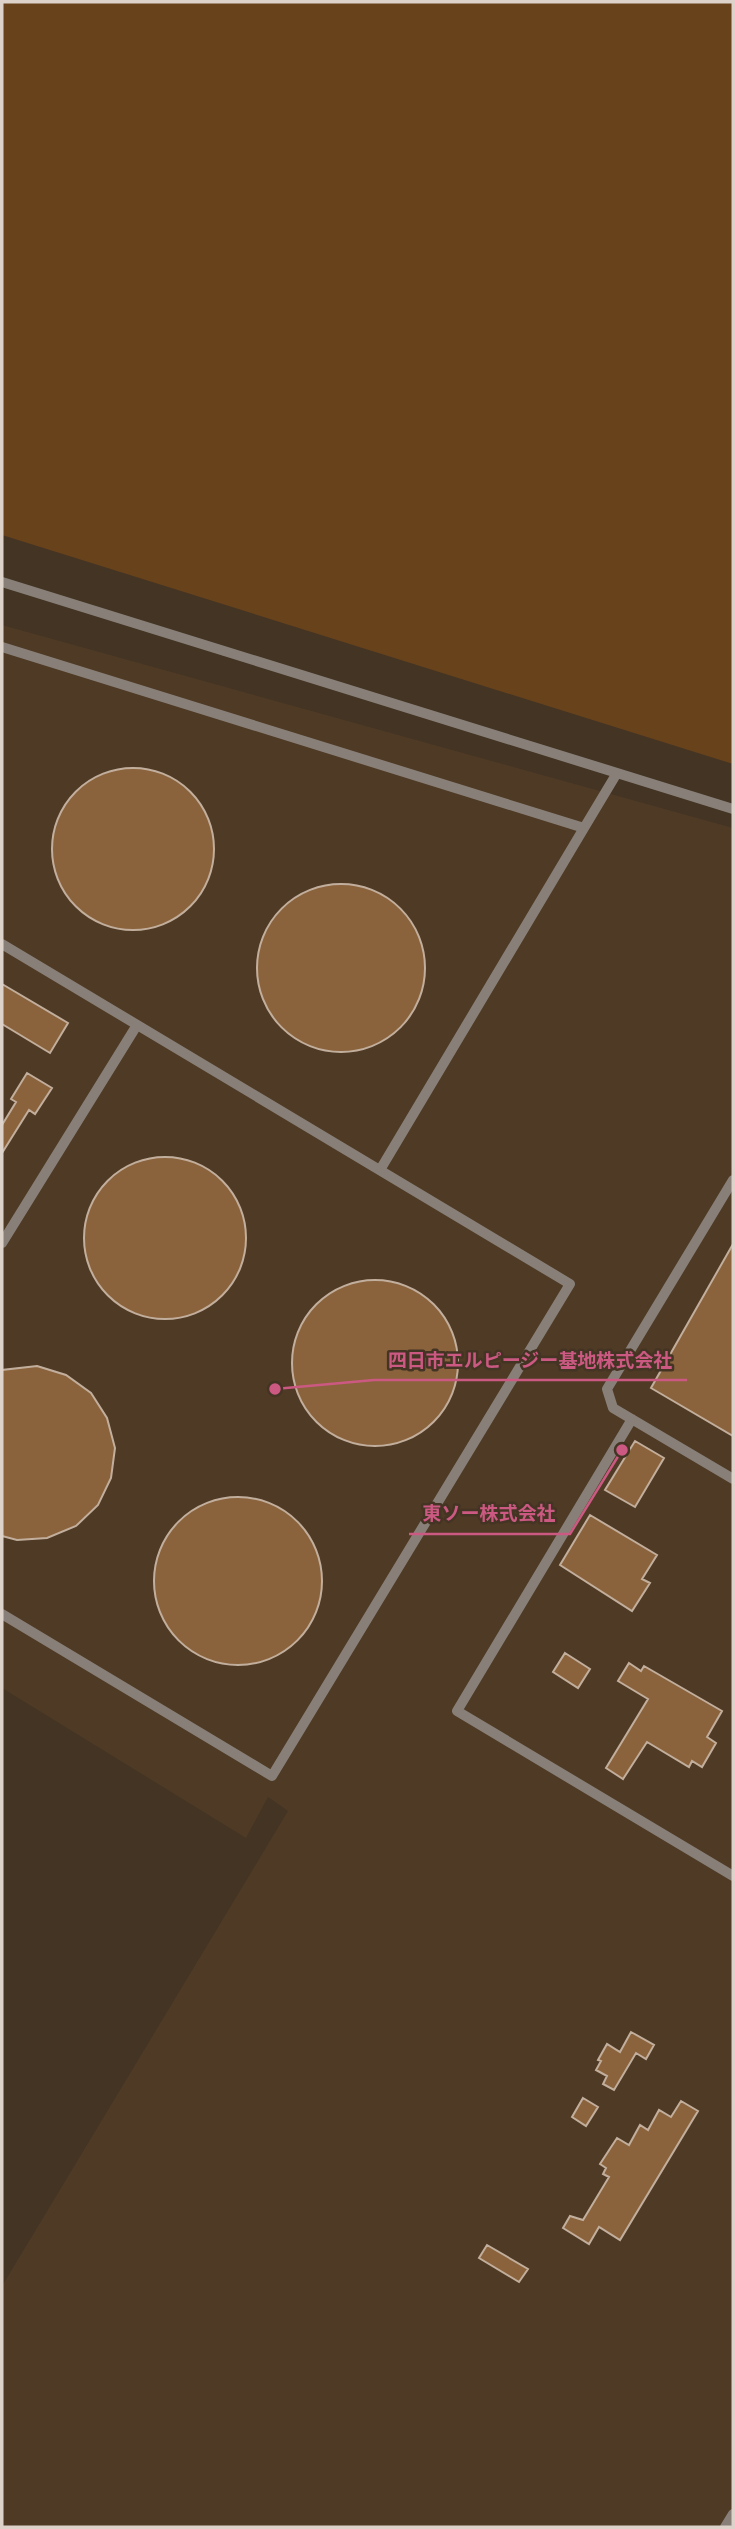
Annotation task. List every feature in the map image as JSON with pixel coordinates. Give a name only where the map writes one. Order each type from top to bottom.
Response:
[{"type":"lane","points":[[2,582],[733,809]]},
{"type":"lane","points":[[2,647],[584,828]]},
{"type":"lane","points":[[380,1170],[617,773]]},
{"type":"lane","points":[[2,944],[570,1284],[272,1776],[2,1614]]},
{"type":"lane","points":[[2,1243],[137,1025]]},
{"type":"lane","points":[[733,1180],[607,1388],[613,1408],[733,1479]]},
{"type":"lane","points":[[632,1419],[457,1711],[733,1876]]},
{"type":"lane","points":[[725,2527],[733,2514]]},
{"type":"shaded area","points":[[2,2],[733,2],[733,764],[2,535]]},
{"type":"shaded area","points":[[2,625],[733,828],[733,2527],[2,2527],[2,2286],[288,1811],[268,1797],[246,1838],[2,1688]]},
{"type":"building","points":[[133,768],[164,774],[178,781],[190,792],[201,804],[208,818],[214,849],[208,880],[201,894],[190,906],[178,917],[164,924],[133,930],[102,924],[88,917],[76,906],[65,894],[58,880],[52,849],[58,818],[65,804],[76,792],[88,781],[102,774]]},
{"type":"building","points":[[341,884],[373,890],[401,908],[419,936],[425,968],[419,1000],[401,1028],[373,1046],[341,1052],[309,1046],[281,1028],[263,1000],[257,968],[263,936],[281,908],[309,890]]},
{"type":"building","points":[[2,984],[68,1023],[50,1053],[2,1024]]},
{"type":"building","points":[[27,1073],[52,1088],[35,1114],[29,1110],[2,1153],[2,1125],[16,1102],[11,1099]]},
{"type":"building","points":[[165,1157],[196,1163],[223,1180],[240,1207],[246,1238],[240,1269],[223,1296],[196,1313],[165,1319],[134,1313],[107,1296],[90,1269],[84,1238],[90,1207],[107,1180],[134,1163]]},
{"type":"building","points":[[733,1244],[733,1436],[651,1388]]},
{"type":"building","points":[[375,1280],[407,1286],[434,1304],[452,1331],[458,1363],[452,1395],[434,1422],[407,1440],[375,1446],[343,1440],[316,1422],[298,1395],[292,1363],[298,1331],[316,1304],[343,1286]]},
{"type":"building","points":[[37,1366],[66,1375],[91,1393],[107,1418],[115,1448],[111,1478],[98,1505],[76,1526],[47,1538],[17,1540],[2,1536],[2,1370]]},
{"type":"building","points":[[635,1441],[664,1458],[635,1507],[605,1490]]},
{"type":"building","points":[[238,1497],[270,1503],[297,1522],[316,1549],[322,1581],[316,1613],[297,1640],[270,1659],[238,1665],[206,1659],[179,1640],[160,1613],[154,1581],[160,1549],[179,1522],[206,1503]]},
{"type":"building","points":[[590,1515],[657,1555],[642,1579],[650,1583],[632,1611],[560,1565]]},
{"type":"building","points":[[565,1653],[590,1669],[578,1688],[553,1672]]},
{"type":"building","points":[[629,1663],[641,1671],[644,1666],[722,1711],[707,1737],[716,1743],[702,1767],[692,1761],[689,1767],[647,1742],[623,1779],[606,1768],[648,1699],[618,1681]]},
{"type":"building","points":[[631,2032],[654,2045],[646,2059],[636,2053],[614,2090],[603,2084],[607,2076],[596,2070],[601,2061],[598,2060],[607,2044],[620,2052]]},
{"type":"building","points":[[583,2098],[598,2107],[586,2126],[572,2117]]},
{"type":"building","points":[[681,2101],[698,2111],[620,2240],[599,2227],[589,2244],[563,2228],[570,2216],[583,2220],[609,2177],[603,2174],[606,2168],[600,2164],[617,2138],[629,2145],[640,2125],[648,2130],[659,2110],[671,2117]]},
{"type":"building","points":[[487,2245],[528,2269],[519,2282],[479,2258]]},
{"type":"place","name":"四日市エルピージー基地株式会社","points":[[275,1389]]},
{"type":"place","name":"東ソー株式会社","points":[[622,1450]]}]
